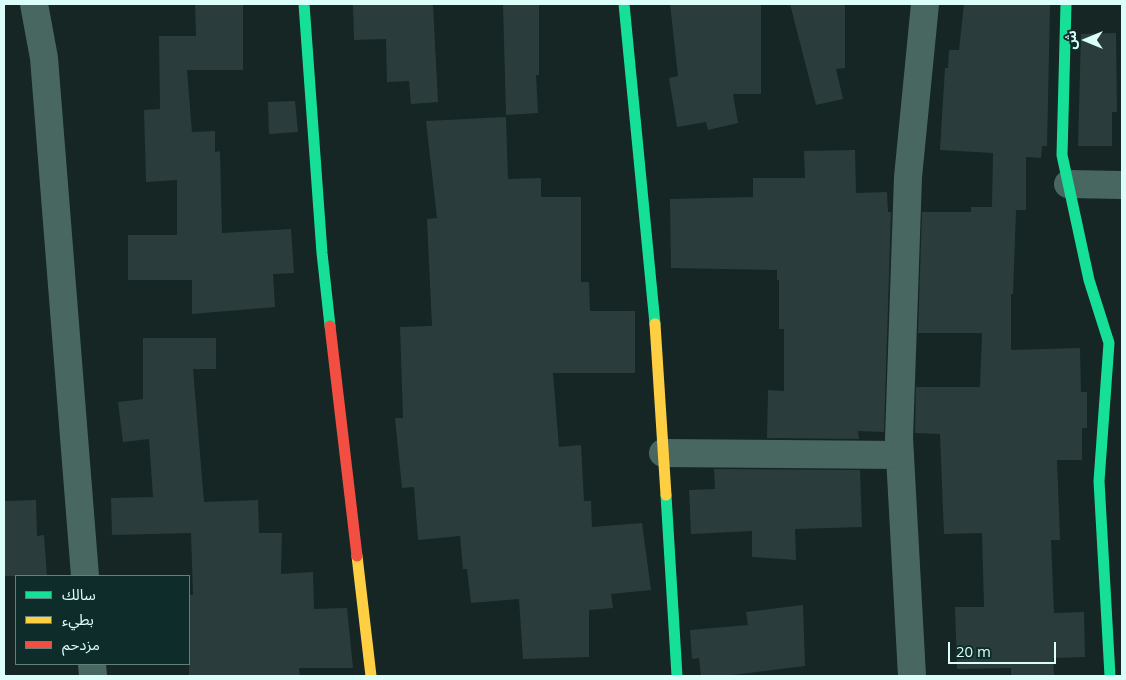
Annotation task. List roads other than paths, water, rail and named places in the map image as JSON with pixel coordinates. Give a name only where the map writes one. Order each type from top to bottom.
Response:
[{"type":"street","points":[[34,4],[44,58],[85,575]]},
{"type":"street","points":[[304,4],[322,253],[371,676]]},
{"type":"street","points":[[624,4],[658,359],[677,676]]},
{"type":"street","points":[[912,676],[899,455],[908,177],[925,4]]},
{"type":"street","points":[[1066,4],[1062,155],[1089,280],[1109,343],[1099,480],[1110,676]]},
{"type":"street","points":[[1068,184],[1122,185]]},
{"type":"street","points":[[663,454],[899,455]]}]
